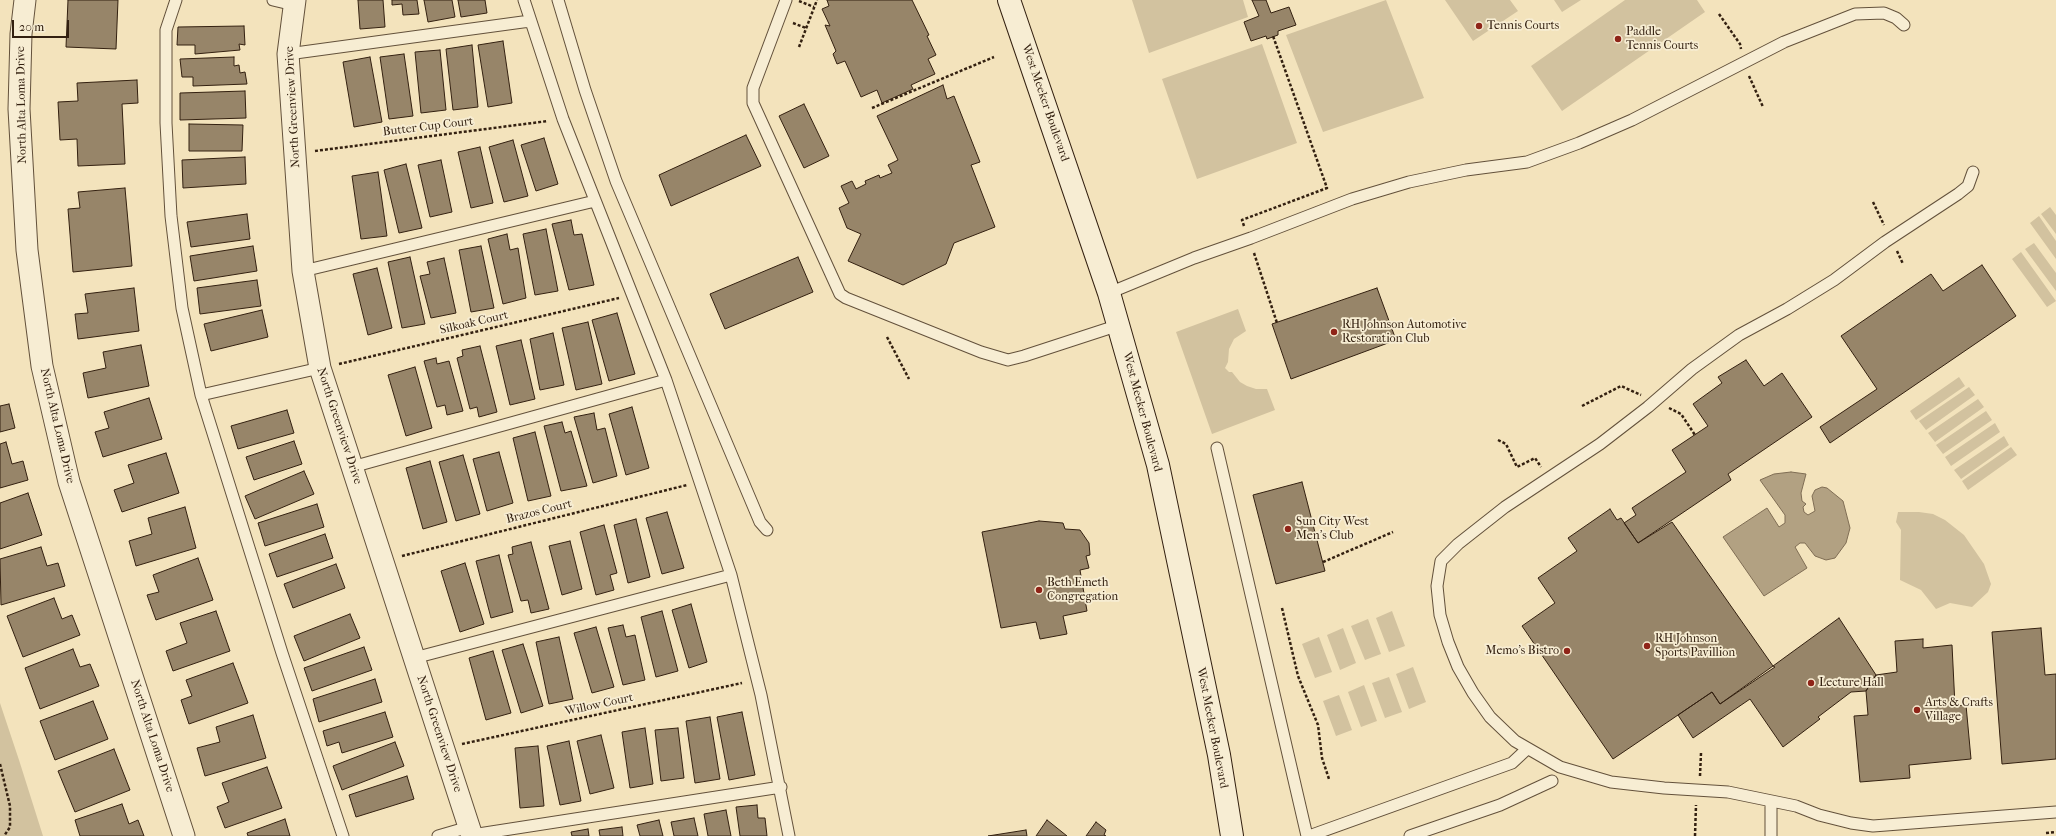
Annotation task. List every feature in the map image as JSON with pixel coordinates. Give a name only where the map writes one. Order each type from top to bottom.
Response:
[{"type":"street","name":"North Alta Loma Drive","points":[[25,0],[21,34],[19,109],[27,250],[42,366],[69,482],[184,836]]},
{"type":"street","name":"West Meeker Boulevard","points":[[1008,0],[1109,293],[1158,465],[1219,755],[1232,836]]},
{"type":"street","name":"North Greenview Drive","points":[[294,2],[288,54],[303,272],[320,368],[471,833]]},
{"type":"lane","points":[[176,0],[166,30],[166,123],[171,216],[182,308],[201,395],[282,653],[343,836]]},
{"type":"lane","points":[[273,0],[294,2]]},
{"type":"lane","points":[[524,0],[563,119],[666,380],[731,575],[757,679],[781,787],[789,836]]},
{"type":"lane","points":[[558,0],[585,90],[616,181],[760,522],[767,530]]},
{"type":"lane","points":[[786,0],[753,88],[753,103],[840,294],[846,298],[981,352],[1008,360],[1119,325]]},
{"type":"lane","points":[[1109,293],[1194,258],[1249,239],[1325,208],[1409,182],[1466,170],[1527,162],[1579,143],[1632,120],[1784,42],[1855,14],[1884,13],[1896,18],[1904,25]]},
{"type":"lane","points":[[288,54],[530,21]]},
{"type":"lane","points":[[1974,172],[1968,186],[1958,194],[1885,242],[1834,280],[1787,309],[1739,335],[1692,369],[1648,408],[1549,479],[1505,507],[1458,544],[1441,561],[1437,586],[1440,615],[1458,668],[1490,717],[1506,734],[1528,749],[1560,767],[1611,782],[1664,788],[1728,792],[1796,806],[1819,815],[1873,826],[2056,812]]},
{"type":"lane","points":[[303,272],[595,201]]},
{"type":"lane","points":[[201,395],[320,368]]},
{"type":"lane","points":[[352,467],[666,380]]},
{"type":"lane","points":[[1217,448],[1308,836],[1512,763],[1528,749]]},
{"type":"lane","points":[[414,658],[731,575]]},
{"type":"lane","points":[[1410,836],[1500,804],[1552,781]]},
{"type":"lane","points":[[438,836],[471,833],[781,787]]},
{"type":"lane","points":[[1771,802],[1771,836]]},
{"type":"path","points":[[797,0],[814,7]]},
{"type":"path","points":[[799,47],[817,0]]},
{"type":"path","points":[[1273,36],[1328,188],[1242,220],[1277,323]]},
{"type":"path","points":[[872,108],[994,57]]},
{"type":"path","name":"Butter Cup Court","points":[[295,154],[563,119]]},
{"type":"path","name":"Silkoak Court","points":[[320,368],[632,295]]},
{"type":"path","points":[[887,337],[909,379]]},
{"type":"path","points":[[1498,440],[1506,444],[1517,467],[1535,458],[1549,479]]},
{"type":"path","name":"Brazos Court","points":[[382,561],[700,482]]},
{"type":"path","points":[[1323,562],[1393,532]]},
{"type":"path","points":[[1282,608],[1298,676],[1318,725],[1320,746],[1329,779]]},
{"type":"path","name":"Willow Court","points":[[443,748],[757,679]]},
{"type":"path","points":[[0,764],[10,806],[10,827],[4,836]]},
{"type":"path","points":[[2046,833],[2056,832]]},
{"type":"shaded area","points":[[1132,0],[1243,0],[1248,17],[1149,53]]},
{"type":"shaded area","points":[[1386,0],[1424,98],[1323,132],[1286,35]]},
{"type":"shaded area","name":"Tennis Courts","points":[[1445,0],[1510,0],[1518,11],[1473,41]]},
{"type":"shaded area","points":[[1554,0],[1581,0],[1562,12]]},
{"type":"shaded area","name":"Paddle Tennis Courts","points":[[1625,0],[1697,0],[1705,12],[1562,111],[1531,66]]},
{"type":"shaded area","points":[[1262,44],[1297,143],[1197,179],[1162,79]]},
{"type":"shaded area","points":[[2050,207],[2056,215],[2056,234],[2041,214]]},
{"type":"shaded area","points":[[2039,216],[2056,241],[2056,259],[2030,223]]},
{"type":"shaded area","points":[[2034,243],[2056,273],[2056,291],[2025,249]]},
{"type":"shaded area","points":[[2021,252],[2056,301],[2047,307],[2012,259]]},
{"type":"shaded area","points":[[1238,309],[1246,331],[1234,339],[1229,349],[1228,362],[1225,368],[1229,372],[1232,372],[1240,382],[1247,386],[1256,389],[1267,389],[1275,410],[1212,434],[1176,332]]},
{"type":"shaded area","points":[[1959,377],[1965,386],[1916,420],[1910,411]]},
{"type":"shaded area","points":[[1969,387],[1975,395],[1926,430],[1919,421]]},
{"type":"shaded area","points":[[1978,399],[1984,407],[1935,442],[1928,433]]},
{"type":"shaded area","points":[[1986,411],[1992,420],[1943,454],[1936,445]]},
{"type":"shaded area","points":[[1995,423],[2000,432],[1951,466],[1945,457]]},
{"type":"shaded area","points":[[2004,436],[2009,445],[1961,479],[1954,470]]},
{"type":"shaded area","points":[[2011,447],[2017,455],[1968,490],[1962,481]]},
{"type":"shaded area","points":[[1791,472],[1806,474],[1801,493],[1802,501],[1806,504],[1803,507],[1804,512],[1808,515],[1815,511],[1812,496],[1815,490],[1822,487],[1827,488],[1843,501],[1850,528],[1846,543],[1835,558],[1826,560],[1815,556],[1805,543],[1800,543],[1795,547],[1807,568],[1764,596],[1723,537],[1767,508],[1779,527],[1785,523],[1785,515],[1760,480],[1774,474]]},
{"type":"shaded area","points":[[1898,512],[1933,514],[1945,520],[1964,535],[1984,564],[1991,584],[1988,592],[1972,607],[1950,603],[1936,609],[1921,590],[1900,580],[1901,530],[1896,522]]},
{"type":"shaded area","points":[[1392,611],[1405,646],[1389,652],[1376,618]]},
{"type":"shaded area","points":[[1368,619],[1381,654],[1365,660],[1351,626]]},
{"type":"shaded area","points":[[1343,628],[1356,663],[1340,670],[1327,635]]},
{"type":"shaded area","points":[[1319,637],[1332,672],[1315,678],[1302,644]]},
{"type":"shaded area","points":[[1413,667],[1426,702],[1409,709],[1396,674]]},
{"type":"shaded area","points":[[1389,677],[1402,712],[1385,718],[1372,683]]},
{"type":"shaded area","points":[[1364,685],[1377,721],[1361,727],[1348,692]]},
{"type":"shaded area","points":[[1339,695],[1352,730],[1336,736],[1323,701]]},
{"type":"shaded area","points":[[0,703],[19,760],[43,836],[0,836]]},
{"type":"building","points":[[68,0],[118,0],[116,49],[66,47]]},
{"type":"building","points":[[358,0],[383,0],[385,27],[360,29]]},
{"type":"building","points":[[392,0],[417,0],[419,14],[403,15],[402,4],[392,5]]},
{"type":"building","points":[[424,0],[452,0],[455,17],[428,22]]},
{"type":"building","points":[[458,0],[485,0],[487,13],[461,17]]},
{"type":"building","points":[[827,0],[912,0],[929,35],[927,36],[936,55],[928,59],[935,74],[911,85],[913,89],[882,103],[877,90],[861,97],[845,61],[837,64],[833,54],[836,51],[825,25],[830,26],[822,9],[829,6]]},
{"type":"building","points":[[1252,0],[1266,0],[1271,13],[1289,7],[1296,25],[1278,31],[1278,35],[1267,39],[1266,36],[1251,41],[1244,22],[1259,16]]},
{"type":"building","points":[[244,26],[245,45],[239,44],[240,50],[195,54],[195,45],[177,45],[178,27]]},
{"type":"building","points":[[503,41],[512,103],[488,107],[478,45]]},
{"type":"building","points":[[472,45],[478,107],[453,110],[446,49]]},
{"type":"building","points":[[440,50],[446,110],[421,113],[415,52]]},
{"type":"building","points":[[404,54],[413,116],[389,119],[380,57]]},
{"type":"building","points":[[234,57],[234,66],[239,65],[240,73],[245,72],[247,84],[193,86],[193,77],[182,77],[180,59]]},
{"type":"building","points":[[370,57],[382,122],[354,127],[343,62]]},
{"type":"building","points":[[137,80],[138,103],[122,104],[125,164],[78,166],[77,139],[60,140],[58,102],[78,101],[77,83]]},
{"type":"building","points":[[943,85],[947,99],[954,96],[980,162],[971,165],[995,227],[954,243],[946,264],[903,285],[848,261],[861,234],[847,228],[839,208],[849,203],[841,186],[852,181],[856,189],[866,184],[865,181],[879,175],[880,178],[892,173],[888,165],[898,160],[877,116]]},
{"type":"building","points":[[245,91],[246,118],[180,120],[180,93]]},
{"type":"building","points":[[804,104],[829,156],[804,168],[779,116]]},
{"type":"building","points":[[189,124],[243,125],[242,151],[189,151]]},
{"type":"building","points":[[746,135],[761,166],[671,206],[659,175]]},
{"type":"building","points":[[544,138],[558,184],[536,191],[521,145]]},
{"type":"building","points":[[513,140],[528,196],[504,202],[489,147]]},
{"type":"building","points":[[480,147],[493,203],[471,208],[458,152]]},
{"type":"building","points":[[245,157],[246,184],[183,188],[182,160]]},
{"type":"building","points":[[441,160],[452,212],[430,217],[418,165]]},
{"type":"building","points":[[406,164],[422,228],[399,233],[384,170]]},
{"type":"building","points":[[378,172],[387,236],[361,239],[352,176]]},
{"type":"building","points":[[125,188],[132,266],[73,272],[68,209],[80,208],[78,192]]},
{"type":"building","points":[[247,214],[250,239],[191,247],[187,222]]},
{"type":"building","points":[[571,220],[574,235],[582,234],[594,285],[569,290],[552,224]]},
{"type":"building","points":[[546,229],[558,291],[535,295],[523,234]]},
{"type":"building","points":[[507,234],[510,250],[518,248],[526,298],[503,304],[488,239]]},
{"type":"building","points":[[253,246],[257,271],[194,281],[190,256]]},
{"type":"building","points":[[481,246],[494,308],[471,312],[459,250]]},
{"type":"building","points":[[410,257],[425,324],[402,328],[388,262]]},
{"type":"building","points":[[798,257],[813,292],[725,329],[710,294]]},
{"type":"building","points":[[444,258],[456,313],[431,318],[420,276],[430,274],[427,262]]},
{"type":"building","points":[[1982,265],[2016,316],[1830,443],[1820,427],[1877,389],[1841,336],[1931,274],[1943,291]]},
{"type":"building","points":[[377,268],[392,328],[368,335],[353,274]]},
{"type":"building","points":[[257,280],[261,306],[200,314],[197,288]]},
{"type":"building","points":[[134,288],[139,331],[78,339],[75,314],[88,313],[85,294]]},
{"type":"building","name":"RH Johnson Automotive Restoration Club","points":[[1377,288],[1396,340],[1291,379],[1272,324]]},
{"type":"building","points":[[262,310],[268,337],[211,351],[204,324]]},
{"type":"building","points":[[617,313],[635,374],[609,381],[592,320]]},
{"type":"building","points":[[588,322],[602,384],[576,390],[562,328]]},
{"type":"building","points":[[553,333],[564,385],[540,390],[530,339]]},
{"type":"building","points":[[521,340],[535,399],[510,405],[496,346]]},
{"type":"building","points":[[141,345],[149,386],[88,398],[83,373],[106,368],[103,352]]},
{"type":"building","points":[[480,346],[497,412],[479,417],[477,407],[470,409],[457,358],[463,356],[462,350]]},
{"type":"building","points":[[436,358],[437,364],[449,361],[463,411],[447,415],[445,405],[437,407],[424,361]]},
{"type":"building","points":[[1746,360],[1764,386],[1782,373],[1812,417],[1728,474],[1731,480],[1638,543],[1624,523],[1636,515],[1632,508],[1686,472],[1672,450],[1708,426],[1693,404],[1722,383],[1718,377]]},
{"type":"building","points":[[415,367],[432,428],[406,436],[388,375]]},
{"type":"building","points":[[149,398],[162,439],[103,457],[95,432],[109,428],[104,412]]},
{"type":"building","points":[[9,404],[15,428],[0,432],[0,406]]},
{"type":"building","points":[[632,407],[649,468],[626,475],[609,414]]},
{"type":"building","points":[[287,410],[294,433],[238,449],[231,426]]},
{"type":"building","points":[[594,413],[597,430],[605,428],[617,476],[593,483],[574,417]]},
{"type":"building","points":[[562,422],[565,433],[571,431],[587,486],[561,491],[544,426]]},
{"type":"building","points":[[535,432],[551,496],[528,501],[513,438]]},
{"type":"building","points":[[294,441],[302,464],[254,480],[246,457]]},
{"type":"building","points":[[6,442],[12,464],[23,461],[28,480],[0,488],[0,444]]},
{"type":"building","points":[[499,452],[513,503],[487,511],[473,459]]},
{"type":"building","points":[[166,453],[179,493],[122,512],[114,490],[134,483],[128,465]]},
{"type":"building","points":[[463,455],[480,514],[456,521],[439,462]]},
{"type":"building","points":[[430,461],[447,522],[423,529],[406,468]]},
{"type":"building","points":[[304,471],[314,494],[255,519],[245,496]]},
{"type":"building","name":"Sun City West Men's Club","points":[[1302,482],[1325,571],[1276,584],[1253,495]]},
{"type":"building","points":[[28,493],[42,535],[0,549],[0,503]]},
{"type":"building","points":[[317,504],[324,527],[265,546],[258,523]]},
{"type":"building","points":[[185,507],[196,548],[136,566],[129,541],[152,534],[148,518]]},
{"type":"building","name":"RH Johnson Sports Pavillion","points":[[1610,509],[1617,520],[1621,518],[1638,543],[1672,522],[1773,666],[1720,704],[1712,692],[1613,759],[1522,626],[1555,603],[1538,578],[1577,551],[1568,538]]},
{"type":"building","points":[[667,512],[684,568],[662,574],[646,518]]},
{"type":"building","points":[[636,519],[650,577],[628,583],[614,525]]},
{"type":"building","name":"Beth Emeth Congregation","points":[[1039,521],[1063,523],[1065,529],[1080,530],[1089,543],[1090,555],[1086,556],[1089,568],[1080,570],[1087,611],[1063,616],[1067,634],[1040,639],[1036,622],[1001,628],[982,532]]},
{"type":"building","points":[[604,525],[617,573],[610,575],[614,590],[596,595],[580,532]]},
{"type":"building","points":[[325,534],[333,558],[277,577],[269,554]]},
{"type":"building","points":[[570,541],[582,589],[562,595],[549,546]]},
{"type":"building","points":[[531,542],[549,609],[531,613],[528,600],[521,601],[508,555],[513,554],[512,547]]},
{"type":"building","points":[[41,547],[47,566],[58,563],[65,586],[1,605],[0,559]]},
{"type":"building","points":[[499,555],[513,612],[491,618],[476,561]]},
{"type":"building","points":[[198,558],[213,600],[156,620],[147,595],[159,592],[153,575]]},
{"type":"building","points":[[465,563],[484,624],[460,632],[441,571]]},
{"type":"building","points":[[336,564],[345,588],[293,608],[284,584]]},
{"type":"building","points":[[54,598],[62,619],[72,615],[80,635],[23,657],[7,616]]},
{"type":"building","points":[[691,604],[707,662],[689,668],[672,610]]},
{"type":"building","points":[[216,611],[230,651],[173,671],[166,651],[187,643],[180,623]]},
{"type":"building","points":[[662,611],[678,671],[656,677],[641,617]]},
{"type":"building","points":[[350,614],[360,638],[304,661],[294,636]]},
{"type":"building","name":"Lecture Hall","points":[[1839,618],[1876,675],[1866,691],[1851,692],[1818,717],[1820,719],[1783,747],[1750,699],[1693,738],[1678,715],[1712,692],[1720,704],[1775,667],[1773,666]]},
{"type":"building","points":[[623,625],[626,637],[635,635],[645,680],[623,685],[608,628]]},
{"type":"building","points":[[596,627],[614,687],[592,693],[574,633]]},
{"type":"building","points":[[2041,628],[2045,675],[2056,674],[2056,759],[2002,764],[1992,632]]},
{"type":"building","points":[[559,637],[573,699],[549,704],[536,642]]},
{"type":"building","name":"Arts & Crafts Village","points":[[1923,639],[1923,648],[1952,645],[1955,706],[1966,705],[1971,759],[1909,765],[1910,778],[1860,782],[1854,716],[1868,715],[1866,691],[1876,675],[1897,672],[1895,641]]},
{"type":"building","points":[[523,644],[543,706],[521,713],[502,650]]},
{"type":"building","points":[[364,647],[372,670],[312,691],[304,668]]},
{"type":"building","points":[[73,649],[80,667],[90,664],[99,686],[40,709],[25,668]]},
{"type":"building","points":[[493,651],[511,713],[486,720],[469,658]]},
{"type":"building","points":[[233,663],[248,703],[189,724],[181,700],[192,696],[186,680]]},
{"type":"building","points":[[375,679],[382,702],[319,722],[313,699]]},
{"type":"building","points":[[93,701],[108,739],[55,760],[40,721]]},
{"type":"building","points":[[385,712],[393,737],[342,753],[339,742],[327,746],[323,731]]},
{"type":"building","points":[[742,712],[755,775],[729,780],[717,717]]},
{"type":"building","points":[[253,715],[266,758],[205,776],[197,748],[220,742],[216,727]]},
{"type":"building","points":[[710,717],[720,779],[695,783],[686,721]]},
{"type":"building","points":[[645,728],[653,784],[630,788],[622,732]]},
{"type":"building","points":[[678,728],[684,778],[661,781],[655,730]]},
{"type":"building","points":[[601,735],[614,788],[590,794],[577,741]]},
{"type":"building","points":[[569,741],[581,801],[560,805],[547,746]]},
{"type":"building","points":[[395,742],[404,766],[342,790],[333,766]]},
{"type":"building","points":[[538,746],[544,806],[520,808],[515,748]]},
{"type":"building","points":[[114,749],[130,790],[75,812],[58,771]]},
{"type":"building","points":[[267,767],[282,808],[225,828],[217,807],[229,802],[222,783]]},
{"type":"building","points":[[407,776],[414,799],[356,817],[349,795]]},
{"type":"building","points":[[122,804],[129,824],[138,820],[144,836],[80,836],[75,820]]},
{"type":"building","points":[[757,805],[758,818],[765,818],[767,836],[740,836],[736,807]]},
{"type":"building","points":[[726,810],[731,836],[708,836],[704,814]]},
{"type":"building","points":[[694,818],[698,836],[674,836],[671,822]]},
{"type":"building","points":[[285,819],[290,836],[248,836],[247,833]]},
{"type":"building","points":[[659,820],[663,836],[640,836],[637,825]]},
{"type":"building","points":[[1047,820],[1067,836],[1036,836]]},
{"type":"building","points":[[1096,822],[1106,830],[1104,835],[1106,836],[1086,836]]},
{"type":"building","points":[[622,827],[623,836],[600,836],[599,830]]},
{"type":"building","points":[[588,829],[589,836],[572,836],[571,832]]},
{"type":"building","points":[[1026,830],[1027,836],[988,836]]},
{"type":"place","name":"Tennis Courts","points":[[1479,26]]},
{"type":"place","name":"Paddle Tennis Courts","points":[[1618,39]]},
{"type":"place","name":"RH Johnson Automotive Restoration Club","points":[[1334,332]]},
{"type":"place","name":"Sun City West Men's Club","points":[[1288,529]]},
{"type":"place","name":"Beth Emeth Congregation","points":[[1039,590]]},
{"type":"place","name":"RH Johnson Sports Pavillion","points":[[1647,646]]},
{"type":"place","name":"Memo's Bistro","points":[[1567,651]]},
{"type":"place","name":"Lecture Hall","points":[[1811,683]]},
{"type":"place","name":"Arts & Crafts Village","points":[[1917,710]]}]
